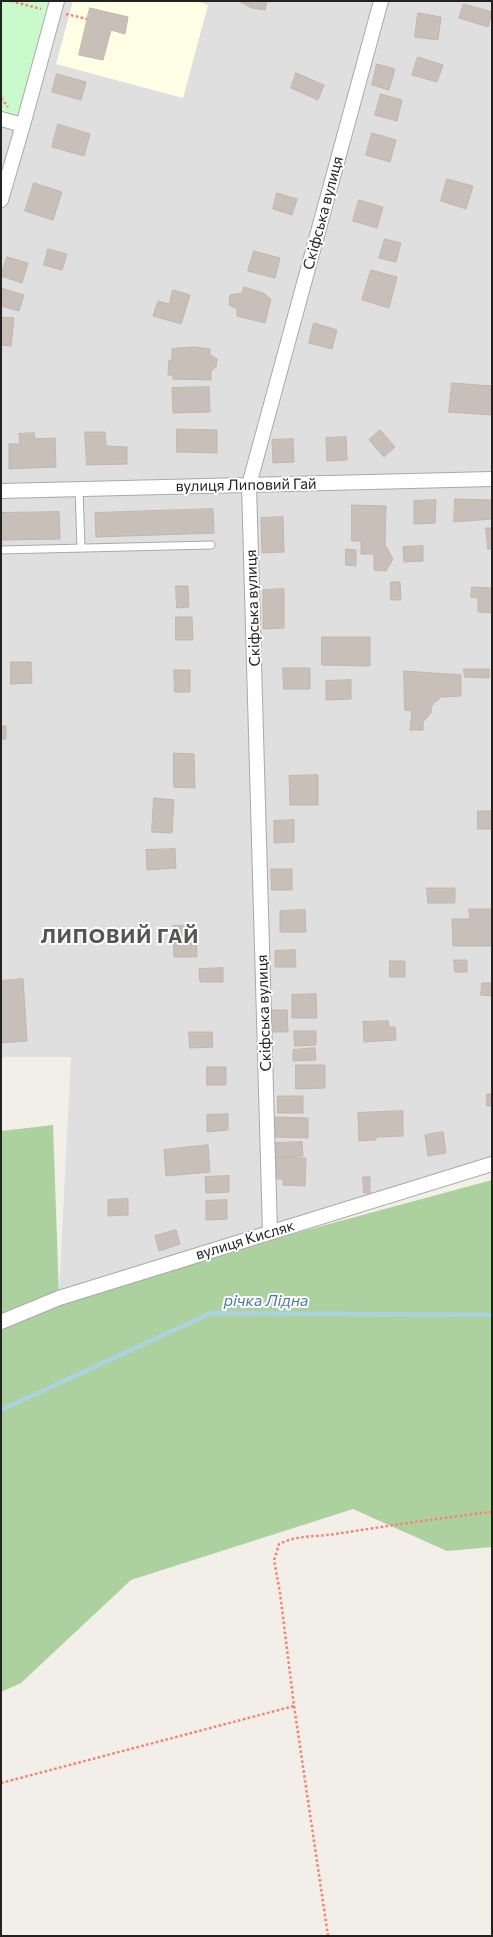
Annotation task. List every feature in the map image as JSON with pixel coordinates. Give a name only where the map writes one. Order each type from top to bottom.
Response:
[{"type":"street","name":"Скіфська вулиця","points":[[270,1232],[249,484],[381,1]]},
{"type":"street","points":[[1,200],[55,6]]},
{"type":"street","points":[[1,119],[23,126]]},
{"type":"street","name":"вулиця Липовий Гай","points":[[1,491],[492,479]]},
{"type":"street","name":"вулиця Кисляк","points":[[1,1322],[59,1298],[492,1164]]},
{"type":"lane","points":[[79,489],[81,548]]},
{"type":"lane","points":[[1,550],[211,545]]},
{"type":"path","points":[[11,1],[55,6],[87,19]]},
{"type":"path","points":[[328,1936],[274,1560],[279,1544],[291,1538],[492,1512]]},
{"type":"path","points":[[1,1783],[294,1706]]},
{"type":"shaded area","points":[[1,1],[492,1],[492,1158],[59,1292],[71,1057],[1,1057]]},
{"type":"shaded area","points":[[73,1],[196,1],[208,5],[183,98],[56,64]]},
{"type":"green space","points":[[1,1],[57,1],[23,125],[1,119]]},
{"type":"green space","points":[[53,1125],[59,1297],[492,1180],[492,1547],[447,1551],[353,1509],[131,1580],[21,1683],[1,1692],[1,1131]]},
{"type":"building","points":[[239,1],[267,1],[265,10],[252,8]]},
{"type":"building","points":[[464,4],[492,12],[488,27],[459,18]]},
{"type":"building","points":[[90,8],[128,17],[125,34],[111,30],[103,60],[79,55]]},
{"type":"building","points":[[418,13],[441,17],[438,40],[415,37]]},
{"type":"building","points":[[418,57],[443,65],[437,82],[412,75]]},
{"type":"building","points":[[377,64],[395,69],[389,90],[372,85]]},
{"type":"building","points":[[296,73],[324,85],[318,100],[291,88]]},
{"type":"building","points":[[57,74],[86,82],[81,100],[52,92]]},
{"type":"building","points":[[381,94],[402,100],[397,121],[375,115]]},
{"type":"building","points":[[58,124],[90,134],[84,156],[52,147]]},
{"type":"building","points":[[372,133],[396,140],[390,162],[366,155]]},
{"type":"building","points":[[447,179],[473,186],[466,209],[441,201]]},
{"type":"building","points":[[34,183],[62,192],[53,220],[25,211]]},
{"type":"building","points":[[277,193],[297,199],[292,215],[273,209]]},
{"type":"building","points":[[359,200],[383,207],[377,228],[353,221]]},
{"type":"building","points":[[385,239],[401,243],[396,262],[379,258]]},
{"type":"building","points":[[48,249],[67,254],[62,270],[44,265]]},
{"type":"building","points":[[254,251],[280,258],[275,278],[248,271]]},
{"type":"building","points":[[7,257],[28,263],[22,283],[1,276]]},
{"type":"building","points":[[371,270],[397,277],[389,308],[362,300]]},
{"type":"building","points":[[244,287],[263,293],[271,299],[265,323],[237,316],[237,309],[229,305],[230,295],[242,293]]},
{"type":"building","points":[[1,288],[24,295],[19,311],[1,306]]},
{"type":"building","points":[[173,290],[190,295],[181,324],[153,316],[158,301],[169,304]]},
{"type":"building","points":[[1,317],[14,318],[11,346],[1,345]]},
{"type":"building","points":[[314,323],[337,330],[332,349],[309,343]]},
{"type":"building","points":[[194,347],[210,349],[210,355],[217,359],[216,367],[211,371],[211,380],[173,379],[173,375],[168,375],[169,360],[172,360],[172,349]]},
{"type":"building","points":[[452,383],[492,386],[492,415],[449,412]]},
{"type":"building","points":[[209,387],[210,412],[173,413],[172,388]]},
{"type":"building","points":[[177,429],[217,430],[217,453],[177,452]]},
{"type":"building","points":[[380,430],[395,447],[384,457],[369,440]]},
{"type":"building","points":[[85,432],[105,432],[106,446],[127,447],[127,464],[87,465]]},
{"type":"building","points":[[34,433],[35,439],[55,438],[56,467],[9,469],[9,444],[20,444],[19,434]]},
{"type":"building","points":[[346,437],[347,460],[327,461],[326,438]]},
{"type":"building","points":[[293,439],[294,462],[273,463],[272,440]]},
{"type":"building","points":[[455,499],[492,500],[492,519],[454,522]]},
{"type":"building","points":[[436,500],[435,523],[414,524],[414,501]]},
{"type":"building","points":[[352,505],[386,506],[385,545],[393,559],[386,571],[374,570],[374,554],[361,554],[361,541],[352,541]]},
{"type":"building","points":[[213,509],[214,533],[96,537],[95,513]]},
{"type":"building","points":[[59,512],[60,539],[1,540],[1,513]]},
{"type":"building","points":[[283,517],[284,552],[262,553],[261,518]]},
{"type":"building","points":[[486,528],[492,528],[492,549],[488,549]]},
{"type":"building","points":[[423,546],[423,561],[404,562],[403,547]]},
{"type":"building","points":[[346,549],[356,550],[356,566],[346,565]]},
{"type":"building","points":[[391,582],[400,582],[401,600],[391,600]]},
{"type":"building","points":[[176,586],[188,586],[189,607],[177,608]]},
{"type":"building","points":[[472,587],[492,588],[492,613],[478,612],[478,598],[471,597]]},
{"type":"building","points":[[284,589],[284,628],[263,629],[263,590]]},
{"type":"building","points":[[176,617],[192,617],[193,640],[176,640]]},
{"type":"building","points":[[322,637],[370,637],[370,666],[322,665]]},
{"type":"building","points":[[11,662],[31,662],[32,683],[11,684]]},
{"type":"building","points":[[283,668],[310,668],[310,689],[284,689]]},
{"type":"building","points":[[464,669],[489,669],[489,678],[465,677]]},
{"type":"building","points":[[174,670],[190,670],[190,692],[175,692]]},
{"type":"building","points":[[404,671],[461,675],[461,696],[441,697],[432,705],[431,713],[423,722],[423,730],[410,730],[412,711],[405,710]]},
{"type":"building","points":[[351,680],[351,699],[326,700],[326,681]]},
{"type":"building","points":[[1,726],[6,726],[6,739],[1,739]]},
{"type":"building","points":[[174,753],[194,754],[195,788],[174,787]]},
{"type":"building","points":[[318,775],[318,805],[290,805],[289,776]]},
{"type":"building","points":[[154,798],[174,800],[172,833],[152,832]]},
{"type":"building","points":[[478,811],[492,811],[492,829],[478,829]]},
{"type":"building","points":[[294,820],[294,842],[274,843],[274,821]]},
{"type":"building","points":[[175,849],[176,868],[147,870],[146,850]]},
{"type":"building","points":[[271,869],[292,869],[292,890],[272,890]]},
{"type":"building","points":[[427,888],[455,888],[455,903],[428,903]]},
{"type":"building","points":[[469,909],[492,909],[492,946],[453,946],[452,919],[470,919]]},
{"type":"building","points":[[305,910],[306,932],[280,932],[280,911]]},
{"type":"building","points":[[196,925],[197,957],[174,957],[173,926]]},
{"type":"building","points":[[295,950],[296,967],[275,967],[275,951]]},
{"type":"building","points":[[454,960],[467,960],[467,972],[455,972]]},
{"type":"building","points":[[390,961],[405,961],[405,977],[390,977]]},
{"type":"building","points":[[223,968],[223,982],[200,982],[199,969]]},
{"type":"building","points":[[23,979],[27,1041],[1,1043],[1,981]]},
{"type":"building","points":[[482,983],[492,983],[492,996],[481,995]]},
{"type":"building","points":[[316,994],[317,1018],[292,1018],[292,995]]},
{"type":"building","points":[[269,1010],[287,1010],[288,1032],[269,1032]]},
{"type":"building","points":[[388,1021],[389,1027],[395,1027],[396,1040],[364,1042],[363,1022]]},
{"type":"building","points":[[294,1031],[316,1031],[316,1045],[295,1046]]},
{"type":"building","points":[[189,1032],[212,1032],[213,1047],[190,1048]]},
{"type":"building","points":[[315,1048],[316,1060],[293,1061],[293,1050]]},
{"type":"building","points":[[296,1065],[325,1065],[325,1088],[296,1089]]},
{"type":"building","points":[[207,1067],[226,1067],[226,1085],[207,1085]]},
{"type":"building","points":[[487,1094],[492,1094],[492,1106],[487,1106]]},
{"type":"building","points":[[278,1096],[303,1096],[303,1113],[278,1113]]},
{"type":"building","points":[[403,1111],[403,1136],[376,1137],[376,1140],[359,1141],[358,1113]]},
{"type":"building","points":[[228,1114],[228,1130],[207,1132],[207,1115]]},
{"type":"building","points":[[275,1117],[308,1118],[308,1138],[275,1137]]},
{"type":"building","points":[[443,1132],[446,1153],[428,1156],[425,1135]]},
{"type":"building","points":[[302,1142],[303,1156],[274,1157],[273,1143]]},
{"type":"building","points":[[208,1145],[210,1172],[166,1176],[164,1150]]},
{"type":"building","points":[[273,1157],[306,1158],[305,1186],[283,1185],[283,1179],[273,1179]]},
{"type":"building","points":[[229,1176],[229,1192],[206,1193],[205,1177]]},
{"type":"building","points":[[363,1177],[370,1177],[370,1193],[364,1193]]},
{"type":"building","points":[[128,1199],[128,1215],[108,1216],[108,1200]]},
{"type":"building","points":[[227,1200],[227,1219],[206,1220],[206,1201]]},
{"type":"building","points":[[176,1230],[180,1244],[159,1251],[155,1236]]},
{"type":"waterway","name":"річка Лідна","points":[[1,1410],[211,1313],[492,1315]]},
{"type":"district","name":"ЛИПОВИЙ ГАЙ","points":[[120,936]]}]
